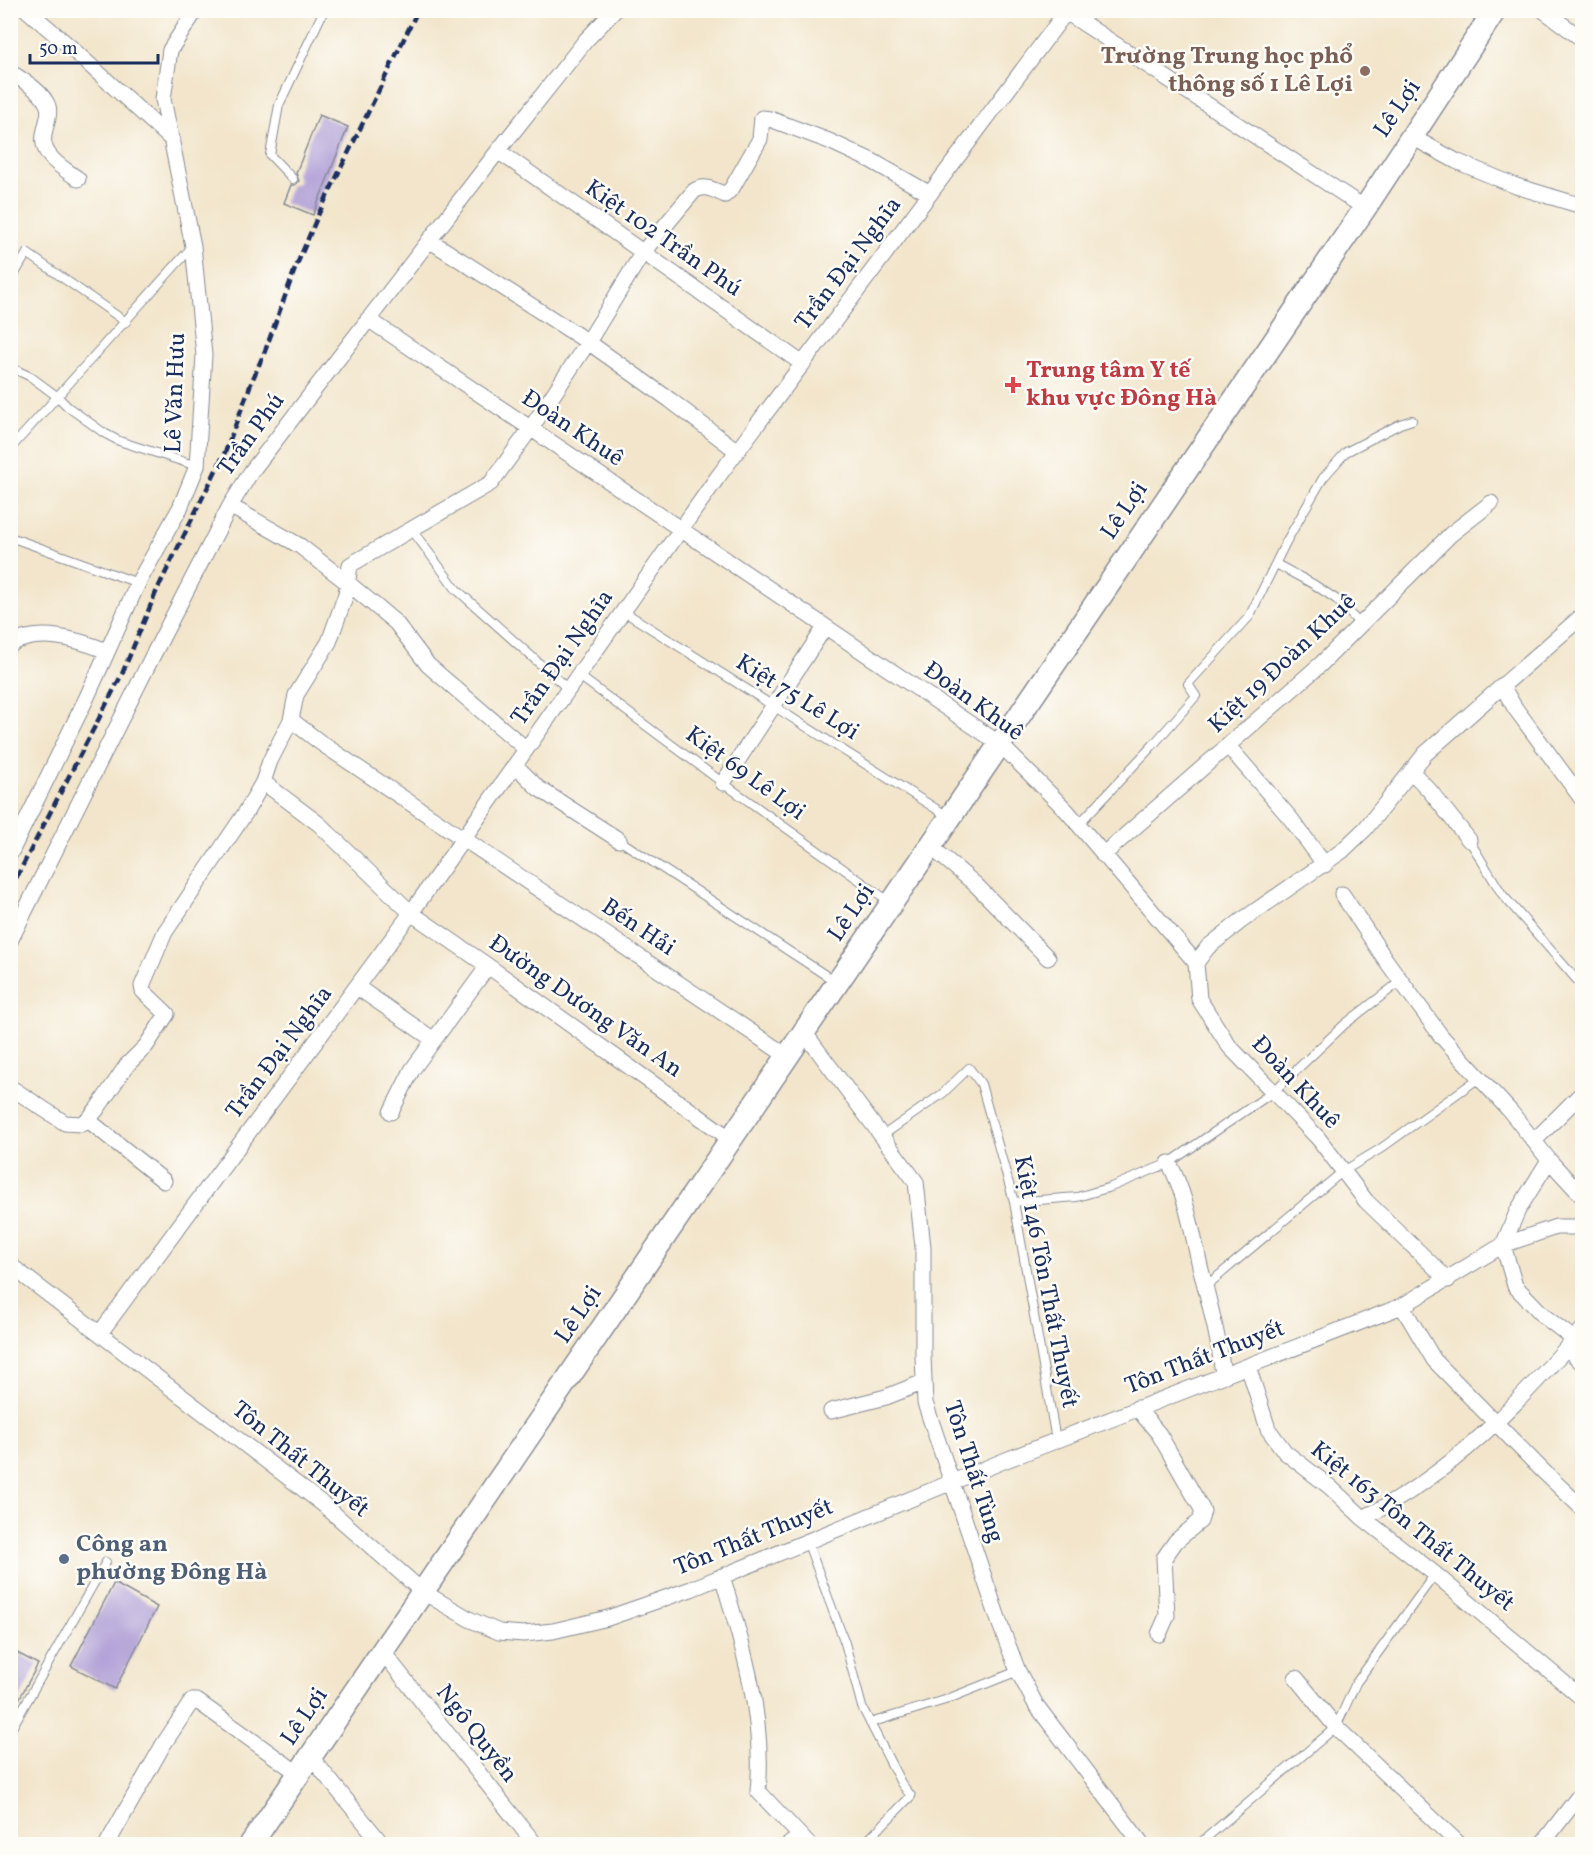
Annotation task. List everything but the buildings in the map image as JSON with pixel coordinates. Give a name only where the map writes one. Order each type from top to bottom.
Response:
[{"type":"street","points":[[27,10],[172,140]]},
{"type":"street","name":"Lê Văn Hưu","points":[[10,854],[138,583],[180,508],[197,466],[204,355],[193,246],[164,99],[170,50],[196,10]]},
{"type":"street","name":"Trần Phú","points":[[10,941],[151,659],[230,506],[251,472],[498,151],[586,40],[615,10]]},
{"type":"street","name":"Lê Lợi","points":[[251,1845],[1365,208],[1495,10]]},
{"type":"street","points":[[1543,10],[1582,39]]},
{"type":"street","points":[[1065,11],[1365,208]]},
{"type":"street","name":"Trần Đại Nghĩa","points":[[100,1333],[411,913],[737,451],[1065,11]]},
{"type":"street","points":[[10,72],[46,101],[48,111],[43,137],[44,146],[51,158],[78,179]]},
{"type":"street","points":[[10,1087],[65,1123],[81,1124],[88,1120],[127,1065],[146,1046],[166,1018],[165,1012],[142,991],[144,982],[165,933],[232,835],[263,782],[270,760],[291,720],[296,694],[329,642],[346,594],[350,566],[491,483],[588,342],[643,252],[694,191],[705,187],[725,195],[732,188],[760,139],[762,118],[829,141],[872,161],[930,194]]},
{"type":"street","points":[[1412,137],[1456,161],[1516,186],[1582,206]]},
{"type":"street","name":"Kiệt 102 Trần Phú","points":[[498,151],[803,364]]},
{"type":"street","points":[[429,240],[495,280],[588,342],[737,451]]},
{"type":"street","name":"Đoàn Khuê","points":[[368,319],[1000,744],[1067,811],[1196,963],[1199,999],[1229,1046],[1318,1138],[1366,1201],[1448,1280]]},
{"type":"street","name":"Kiệt 19 Đoàn Khuê","points":[[1103,855],[1321,664],[1451,534],[1491,503]]},
{"type":"street","points":[[230,506],[300,546],[348,583],[396,623],[428,665],[526,748]]},
{"type":"street","points":[[1196,963],[1208,948],[1240,921],[1325,865],[1365,829],[1425,754],[1582,616]]},
{"type":"street","points":[[723,783],[825,627]]},
{"type":"street","points":[[10,645],[34,637],[66,638],[82,641],[107,651]]},
{"type":"street","points":[[1502,686],[1515,708],[1582,800]]},
{"type":"street","name":"Bến Hải","points":[[291,720],[321,743],[787,1056]]},
{"type":"street","points":[[1228,746],[1292,819],[1325,865]]},
{"type":"street","points":[[515,765],[538,788],[619,840]]},
{"type":"street","points":[[1410,771],[1430,791],[1469,840]]},
{"type":"street","name":"Đường Dương Văn An","points":[[263,782],[319,824],[411,913],[732,1140]]},
{"type":"street","points":[[930,846],[975,884],[1048,958]]},
{"type":"street","points":[[1342,894],[1441,1036],[1582,1196]]},
{"type":"street","points":[[391,1112],[412,1070],[488,966]]},
{"type":"street","points":[[357,987],[434,1040]]},
{"type":"street","name":"Tôn Thất Tùng","points":[[804,1032],[916,1182],[923,1247],[925,1403],[1000,1627],[1018,1671],[1036,1705],[1142,1845]]},
{"type":"street","points":[[1535,1140],[1582,1093]]},
{"type":"street","points":[[88,1120],[164,1181]]},
{"type":"street","points":[[1549,1160],[1518,1209],[1503,1245],[1515,1286],[1545,1317],[1575,1339],[1582,1363]]},
{"type":"street","points":[[1169,1163],[1175,1173],[1187,1211],[1214,1319],[1223,1375]]},
{"type":"street","name":"Tôn Thất Thuyết","points":[[10,1265],[324,1505],[423,1592],[471,1620],[499,1632],[524,1634],[554,1631],[608,1618],[722,1576],[1056,1440],[1402,1306],[1503,1245],[1556,1227],[1582,1227]]},
{"type":"street","points":[[1402,1306],[1434,1360],[1582,1508]]},
{"type":"street","points":[[1363,1518],[1389,1505],[1465,1451],[1496,1423],[1575,1339]]},
{"type":"street","name":"Kiệt 163 Tôn Thất Thuyết","points":[[1248,1366],[1268,1429],[1286,1452],[1582,1698]]},
{"type":"street","points":[[831,1411],[886,1397],[924,1382]]},
{"type":"street","points":[[1137,1408],[1160,1434],[1203,1511],[1200,1521],[1176,1541],[1164,1558],[1167,1616],[1159,1634]]},
{"type":"street","points":[[722,1576],[736,1621],[754,1700],[759,1741],[758,1791],[802,1839]]},
{"type":"street","name":"Ngô Quyền","points":[[382,1651],[535,1845]]},
{"type":"street","points":[[1296,1678],[1336,1727],[1459,1845]]},
{"type":"street","points":[[107,1845],[163,1744],[192,1701],[197,1701],[235,1728],[305,1766],[382,1845]]},
{"type":"street","points":[[1542,1845],[1582,1792]]},
{"type":"lane","points":[[293,179],[270,155],[279,105],[324,10]]},
{"type":"lane","points":[[10,449],[193,246]]},
{"type":"lane","points":[[10,282],[27,253],[126,322]]},
{"type":"lane","points":[[10,367],[32,377],[86,421],[119,441],[197,466]]},
{"type":"lane","points":[[1078,825],[1154,745],[1196,696],[1188,684],[1249,617],[1286,542],[1323,478],[1346,452],[1412,420]]},
{"type":"lane","points":[[412,530],[456,589],[568,689]]},
{"type":"lane","points":[[10,537],[138,583]]},
{"type":"lane","points":[[1276,564],[1336,599],[1361,625]]},
{"type":"lane","name":"Kiệt 75 Lê Lợi","points":[[623,611],[950,818]]},
{"type":"lane","name":"Kiệt 69 Lê Lợi","points":[[578,675],[723,783],[891,903]]},
{"type":"lane","points":[[619,840],[837,983]]},
{"type":"lane","points":[[1469,840],[1502,894],[1582,986]]},
{"type":"lane","points":[[1014,1202],[1077,1197],[1169,1163],[1273,1092],[1344,1024],[1401,981]]},
{"type":"lane","name":"Kiệt 146 Tôn Thất Thuyết","points":[[882,1136],[942,1094],[969,1068],[981,1084],[1014,1202],[1056,1440]]},
{"type":"lane","points":[[1205,1287],[1342,1172],[1380,1149],[1479,1078]]},
{"type":"lane","points":[[807,1541],[845,1643],[862,1707],[911,1796],[864,1845]]},
{"type":"lane","points":[[10,1731],[106,1562]]},
{"type":"lane","points":[[1199,1845],[1336,1727],[1356,1683],[1435,1574]]},
{"type":"lane","points":[[870,1723],[945,1700],[1018,1671]]},
{"type":"lane","points":[[784,1845],[802,1839]]},
{"type":"railway","points":[[10,890],[122,674],[157,590],[226,450],[295,269],[319,213],[418,10]]},
{"type":"place","name":"Trường Trung học phổ thông số 1 Lê Lợi","points":[[1365,71]]},
{"type":"place","name":"Trung tâm Y tế khu vực Đông Hà","points":[[1013,385]]},
{"type":"place","name":"Công an phường Đông Hà","points":[[64,1559]]}]
